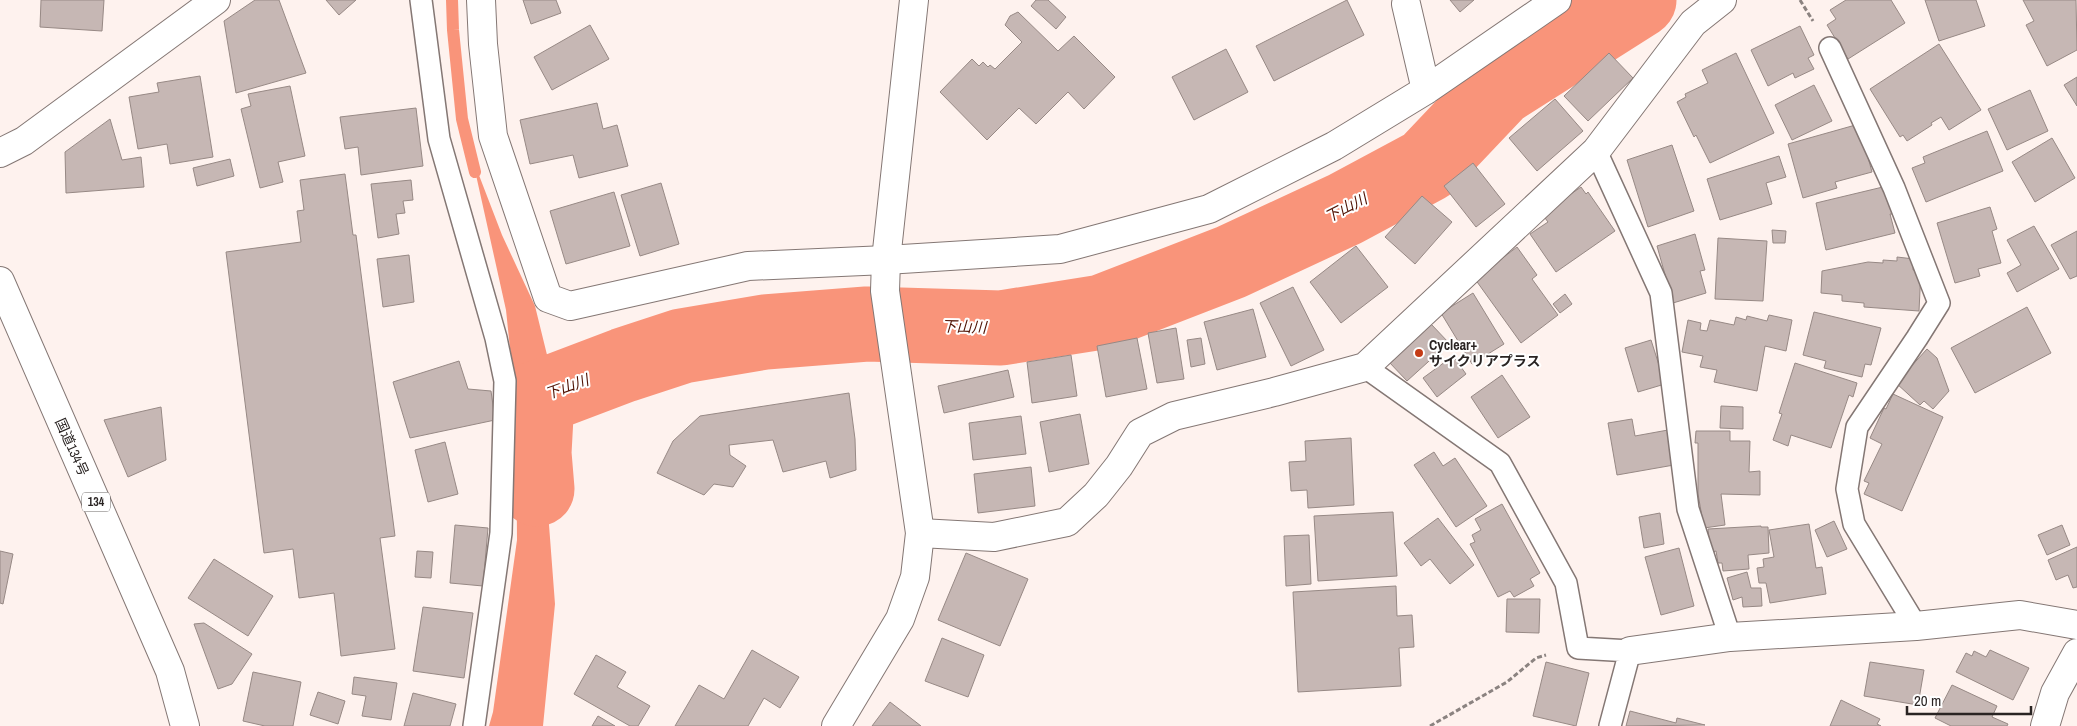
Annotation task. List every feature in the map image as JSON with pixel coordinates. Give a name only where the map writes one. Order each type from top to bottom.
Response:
[{"type":"main road","points":[[0,153],[24,141],[216,0]]},
{"type":"main road","points":[[481,0],[483,44],[493,136],[548,298],[570,306],[748,266],[886,260],[1060,249],[1209,209],[1334,146],[1426,90],[1557,0]]},
{"type":"main road","points":[[836,726],[900,619],[915,577],[920,533],[885,291],[886,260],[914,0]]},
{"type":"main road","points":[[920,533],[994,537],[1067,522],[1096,495],[1119,466],[1140,433],[1174,416],[1274,392],[1365,367],[1596,152],[1693,23],[1722,0]]},
{"type":"main road","points":[[1406,4],[1426,90]]},
{"type":"main road","name":"国道134号","points":[[0,281],[170,671],[185,726]]},
{"type":"main road","points":[[1630,651],[1730,637],[1916,626],[2020,615],[2077,625]]},
{"type":"main road","points":[[2045,726],[2055,693],[2077,653]]},
{"type":"lane","points":[[421,0],[438,139],[496,338],[505,381],[500,533],[474,726]]},
{"type":"lane","points":[[1830,48],[1894,188],[1939,303],[1857,427],[1847,489],[1854,524],[1916,626]]},
{"type":"lane","points":[[1596,152],[1662,293],[1688,509],[1730,637]]},
{"type":"lane","points":[[1365,367],[1500,463],[1566,582],[1578,648],[1630,651],[1610,726]]},
{"type":"path","points":[[1430,726],[1507,682],[1536,658],[1578,648]]},
{"type":"shaded area","points":[[472,157],[502,235],[535,306],[549,363],[545,472],[555,604],[543,726],[489,726],[493,712],[517,540],[516,406],[506,310]]},
{"type":"building","points":[[41,0],[104,0],[102,31],[40,27]]},
{"type":"building","points":[[255,0],[279,0],[306,73],[236,93],[224,21]]},
{"type":"building","points":[[326,0],[356,0],[339,15]]},
{"type":"building","points":[[523,0],[556,0],[561,13],[531,24]]},
{"type":"building","points":[[1036,0],[1048,0],[1066,17],[1056,29],[1031,6]]},
{"type":"building","points":[[1347,0],[1364,35],[1274,81],[1256,46]]},
{"type":"building","points":[[1450,0],[1474,0],[1460,12]]},
{"type":"building","points":[[1846,0],[1891,0],[1905,23],[1848,59],[1827,25],[1836,19],[1830,10]]},
{"type":"building","points":[[1925,0],[1976,0],[1985,26],[1939,41]]},
{"type":"building","points":[[2023,0],[2076,0],[2077,50],[2047,66],[2026,25],[2034,21]]},
{"type":"building","points":[[1018,12],[1058,51],[1074,36],[1115,77],[1084,109],[1068,92],[1036,124],[1019,108],[987,140],[940,92],[972,59],[979,66],[983,62],[988,67],[990,65],[995,69],[1022,42],[1005,25],[1010,16]]},
{"type":"building","points":[[590,25],[609,59],[552,90],[534,57]]},
{"type":"building","points":[[1800,26],[1814,55],[1808,58],[1814,69],[1795,78],[1793,73],[1768,86],[1751,50]]},
{"type":"building","points":[[1939,44],[1981,110],[1949,130],[1941,117],[1907,141],[1903,135],[1900,137],[1870,89]]},
{"type":"building","points":[[1226,49],[1248,92],[1194,120],[1172,77]]},
{"type":"building","points":[[1609,53],[1633,78],[1588,121],[1564,96]]},
{"type":"building","points":[[1736,53],[1774,133],[1710,163],[1696,135],[1694,137],[1677,102],[1686,97],[1685,94],[1708,83],[1702,70]]},
{"type":"building","points":[[200,76],[213,157],[170,164],[167,144],[138,149],[129,97],[159,92],[157,83]]},
{"type":"building","points":[[2077,77],[2077,106],[2064,85]]},
{"type":"building","points":[[1814,85],[1832,121],[1792,140],[1775,105]]},
{"type":"building","points":[[290,86],[305,156],[278,162],[283,182],[260,188],[241,109],[251,106],[248,94]]},
{"type":"building","points":[[2030,90],[2048,131],[2007,150],[1988,109]]},
{"type":"building","points":[[1555,99],[1583,131],[1537,171],[1509,138]]},
{"type":"building","points":[[597,103],[603,129],[617,125],[628,166],[579,178],[573,155],[530,164],[520,120]]},
{"type":"building","points":[[416,108],[423,166],[361,175],[358,147],[345,149],[340,117]]},
{"type":"building","points":[[110,119],[122,160],[141,157],[144,187],[66,193],[65,152]]},
{"type":"building","points":[[1859,124],[1872,172],[1835,182],[1837,188],[1803,198],[1788,144]]},
{"type":"building","points":[[1987,131],[2003,171],[1926,202],[1912,168],[1925,163],[1923,157]]},
{"type":"building","points":[[2052,138],[2075,178],[2035,202],[2012,162]]},
{"type":"building","points":[[1672,145],[1694,211],[1648,227],[1627,160]]},
{"type":"building","points":[[1779,156],[1786,177],[1766,183],[1772,204],[1720,220],[1707,179]]},
{"type":"building","points":[[230,159],[234,176],[197,186],[193,168]]},
{"type":"building","points":[[1473,163],[1505,204],[1476,227],[1444,186]]},
{"type":"building","points":[[345,174],[353,235],[356,235],[395,536],[380,538],[395,649],[341,656],[334,593],[299,598],[293,549],[264,553],[226,252],[301,242],[297,211],[304,210],[300,180]]},
{"type":"building","points":[[411,180],[413,200],[403,201],[405,213],[396,214],[399,234],[378,238],[371,184]]},
{"type":"building","points":[[661,183],[679,244],[640,256],[621,195]]},
{"type":"building","points":[[1887,186],[1893,214],[1890,214],[1895,233],[1826,250],[1816,203]]},
{"type":"building","points":[[1581,187],[1586,194],[1588,192],[1615,231],[1556,272],[1530,234],[1548,222],[1542,214]]},
{"type":"building","points":[[614,192],[630,246],[566,264],[550,211]]},
{"type":"building","points":[[1422,196],[1452,222],[1415,264],[1385,237]]},
{"type":"building","points":[[1990,207],[1997,229],[1992,231],[2001,263],[1978,269],[1980,276],[1955,283],[1937,223]]},
{"type":"building","points":[[2034,226],[2059,269],[2017,292],[2007,273],[2021,265],[2007,240]]},
{"type":"building","points":[[1772,230],[1786,231],[1785,243],[1773,243]]},
{"type":"building","points":[[2077,231],[2077,276],[2070,279],[2051,245]]},
{"type":"building","points":[[1695,234],[1705,270],[1700,271],[1706,293],[1673,303],[1657,246]]},
{"type":"building","points":[[1718,238],[1767,241],[1763,301],[1715,299]]},
{"type":"building","points":[[1356,246],[1388,287],[1341,323],[1310,282]]},
{"type":"building","points":[[1517,247],[1537,275],[1532,279],[1558,315],[1521,343],[1475,279]]},
{"type":"building","points":[[409,255],[414,302],[383,307],[377,259]]},
{"type":"building","points":[[1897,257],[1914,259],[1913,270],[1921,270],[1919,311],[1864,307],[1864,303],[1842,301],[1842,295],[1821,293],[1822,271],[1868,262],[1883,263],[1883,260],[1897,261]]},
{"type":"building","points":[[1293,287],[1324,350],[1291,366],[1260,303]]},
{"type":"building","points":[[1473,293],[1504,344],[1472,364],[1441,313]]},
{"type":"building","points":[[1565,294],[1572,304],[1560,313],[1553,304]]},
{"type":"building","points":[[2027,307],[2051,353],[1975,393],[1951,348]]},
{"type":"building","points":[[1253,309],[1266,357],[1217,370],[1204,322]]},
{"type":"building","points":[[1814,312],[1881,328],[1871,365],[1865,364],[1862,377],[1824,368],[1826,361],[1803,355]]},
{"type":"building","points":[[1769,315],[1792,320],[1786,351],[1765,346],[1757,391],[1714,382],[1717,370],[1700,367],[1703,356],[1682,352],[1688,320],[1701,323],[1700,330],[1707,331],[1710,320],[1734,325],[1736,317],[1746,320],[1747,316],[1767,321]]},
{"type":"building","name":"Cyclear+ サイクリアプラス","points":[[1431,324],[1449,343],[1407,381],[1389,362]]},
{"type":"building","points":[[1176,328],[1184,379],[1157,383],[1148,333]]},
{"type":"building","points":[[1137,338],[1147,389],[1106,397],[1097,346]]},
{"type":"building","points":[[1201,338],[1205,364],[1191,367],[1187,340]]},
{"type":"building","points":[[1651,340],[1665,384],[1638,392],[1625,348]]},
{"type":"building","points":[[1927,349],[1937,358],[1949,391],[1933,409],[1924,401],[1920,405],[1896,383]]},
{"type":"building","points":[[1071,355],[1077,396],[1032,403],[1027,362]]},
{"type":"building","points":[[1453,356],[1466,374],[1437,397],[1423,378]]},
{"type":"building","points":[[459,361],[468,389],[491,391],[495,420],[410,438],[393,382]]},
{"type":"building","points":[[1795,363],[1857,383],[1853,397],[1849,395],[1831,448],[1791,435],[1788,446],[1773,440],[1782,414],[1779,413]]},
{"type":"building","points":[[1008,370],[1014,397],[944,413],[938,386]]},
{"type":"building","points":[[1502,375],[1530,417],[1498,438],[1471,397]]},
{"type":"building","points":[[849,393],[855,439],[856,470],[830,478],[826,461],[783,472],[773,440],[729,445],[730,455],[746,466],[733,487],[714,484],[704,495],[657,473],[673,441],[700,416]]},
{"type":"building","points":[[1893,394],[1943,417],[1902,511],[1864,494],[1869,483],[1864,481],[1882,444],[1870,438]]},
{"type":"building","points":[[1721,406],[1743,407],[1743,429],[1720,428]]},
{"type":"building","points":[[161,407],[166,460],[128,477],[104,420]]},
{"type":"building","points":[[1080,414],[1089,464],[1049,472],[1040,422]]},
{"type":"building","points":[[1021,416],[1026,454],[973,460],[969,423]]},
{"type":"building","points":[[1632,419],[1635,436],[1668,430],[1674,465],[1617,475],[1608,423]]},
{"type":"building","points":[[1696,431],[1730,431],[1730,441],[1750,441],[1749,472],[1760,471],[1760,495],[1721,494],[1725,525],[1704,528],[1698,494],[1698,443],[1695,443]]},
{"type":"building","points":[[1351,438],[1354,505],[1308,508],[1307,490],[1291,491],[1289,462],[1306,461],[1305,441]]},
{"type":"building","points":[[445,442],[458,494],[428,502],[415,450]]},
{"type":"building","points":[[1434,452],[1443,466],[1455,458],[1487,506],[1456,527],[1414,465]]},
{"type":"building","points":[[1031,467],[1035,506],[978,513],[974,474]]},
{"type":"building","points":[[1502,504],[1540,573],[1530,579],[1534,586],[1514,597],[1510,591],[1498,597],[1470,544],[1475,542],[1472,535],[1481,530],[1475,519]]},
{"type":"building","points":[[1393,512],[1397,576],[1318,581],[1314,516]]},
{"type":"building","points":[[1660,513],[1664,544],[1644,548],[1639,517]]},
{"type":"building","points":[[1438,518],[1474,565],[1450,584],[1430,559],[1421,566],[1404,543]]},
{"type":"building","points":[[1834,521],[1847,549],[1827,557],[1815,530]]},
{"type":"building","points":[[1809,524],[1816,568],[1822,567],[1826,594],[1770,603],[1766,583],[1759,583],[1757,568],[1764,567],[1763,559],[1774,557],[1769,530]]},
{"type":"building","points":[[455,525],[488,528],[483,586],[450,583]]},
{"type":"building","points":[[2062,525],[2070,545],[2047,555],[2038,535]]},
{"type":"building","points":[[1768,527],[1769,553],[1748,555],[1749,569],[1723,571],[1722,563],[1718,563],[1716,551],[1713,552],[1712,547],[1710,548],[1708,529]]},
{"type":"building","points":[[1309,535],[1311,584],[1286,586],[1284,536]]},
{"type":"building","points":[[2077,547],[2077,587],[2073,588],[2068,575],[2056,580],[2048,560]]},
{"type":"building","points":[[1679,548],[1694,606],[1661,615],[1645,557]]},
{"type":"building","points":[[0,551],[13,554],[3,604],[0,603]]},
{"type":"building","points":[[417,551],[433,552],[431,578],[415,577]]},
{"type":"building","points":[[966,553],[1028,579],[1000,646],[938,620]]},
{"type":"building","points":[[214,559],[273,596],[248,636],[188,598]]},
{"type":"building","points":[[1747,572],[1751,588],[1761,588],[1762,606],[1743,607],[1742,597],[1733,600],[1727,578]]},
{"type":"building","points":[[1396,586],[1397,616],[1412,615],[1414,647],[1399,648],[1401,686],[1298,692],[1293,592]]},
{"type":"building","points":[[1507,599],[1540,599],[1539,633],[1506,632]]},
{"type":"building","points":[[423,607],[473,613],[464,678],[413,671]]},
{"type":"building","points":[[204,623],[252,654],[232,684],[218,689],[194,624]]},
{"type":"building","points":[[942,638],[984,655],[968,697],[925,681]]},
{"type":"building","points":[[752,650],[799,677],[780,708],[764,698],[748,726],[675,726],[699,685],[724,699]]},
{"type":"building","points":[[1990,650],[2029,668],[2013,700],[1956,672],[1966,653],[1972,656],[1974,651],[1986,657]]},
{"type":"building","points":[[596,655],[626,672],[617,687],[650,706],[638,726],[630,726],[574,694]]},
{"type":"building","points":[[1546,662],[1589,673],[1576,726],[1533,716]]},
{"type":"building","points":[[1870,662],[1924,670],[1918,705],[1864,696]]},
{"type":"building","points":[[253,672],[301,682],[293,726],[265,726],[243,721]]},
{"type":"building","points":[[354,677],[397,683],[391,720],[362,716],[366,696],[352,694]]},
{"type":"building","points":[[1952,685],[1997,706],[1992,717],[2008,724],[2007,726],[1951,726],[1935,718]]},
{"type":"building","points":[[318,692],[345,701],[338,724],[310,715]]},
{"type":"building","points":[[413,693],[456,704],[450,726],[404,726]]},
{"type":"building","points":[[1841,700],[1880,719],[1877,724],[1881,726],[1830,726]]},
{"type":"building","points":[[890,702],[921,726],[872,726]]},
{"type":"building","points":[[1630,711],[1676,723],[1677,718],[1705,725],[1626,726]]},
{"type":"building","points":[[598,716],[615,726],[592,726]]},
{"type":"waterway","points":[[452,0],[453,30],[462,119],[475,172]]},
{"type":"waterway","name":"下山川","points":[[537,489],[534,453],[537,398],[624,365],[682,346],[765,332],[867,324],[1001,328],[1102,312],[1231,262],[1345,209],[1427,165],[1499,89],[1639,0]]},
{"type":"place","name":"Cyclear+ サイクリアプラス","points":[[1419,353]]}]
